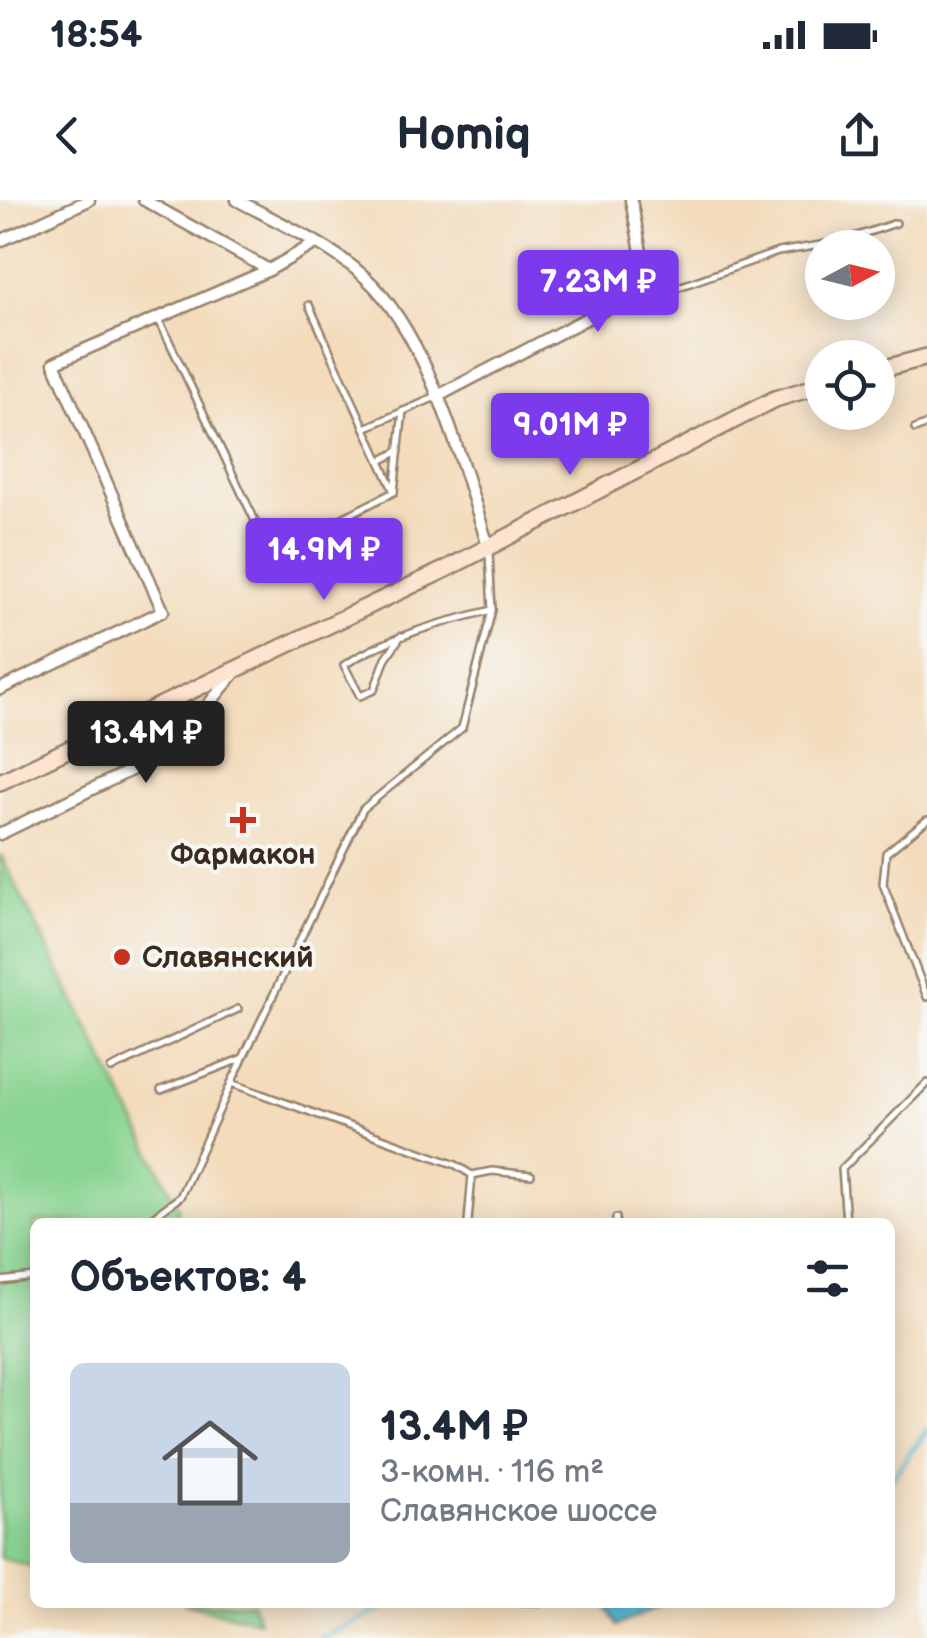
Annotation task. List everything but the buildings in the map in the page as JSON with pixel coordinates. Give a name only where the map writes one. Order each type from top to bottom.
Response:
[{"type":"main road","points":[[895,365],[927,357]]},
{"type":"main road","points":[[0,782],[238,670],[775,399],[805,391]]},
{"type":"street","points":[[0,242],[89,200]]},
{"type":"street","points":[[144,200],[269,270]]},
{"type":"street","points":[[238,200],[316,243],[373,285],[405,328],[436,397],[488,546]]},
{"type":"street","points":[[436,397],[628,297],[644,267],[632,200]]},
{"type":"street","points":[[0,690],[163,611],[54,363],[269,270],[316,243]]},
{"type":"street","points":[[0,834],[170,751],[238,670]]},
{"type":"lane","points":[[628,297],[653,296],[778,252],[839,242],[896,224]]},
{"type":"lane","points":[[309,305],[394,492]]},
{"type":"lane","points":[[158,318],[271,554],[394,492]]},
{"type":"lane","points":[[365,428],[436,397]]},
{"type":"lane","points":[[394,492],[403,411]]},
{"type":"lane","points":[[915,429],[927,424]]},
{"type":"lane","points":[[380,461],[399,451]]},
{"type":"lane","points":[[151,1218],[180,1197],[362,810],[462,728],[492,610],[488,546]]},
{"type":"lane","points":[[401,636],[386,658],[374,690],[360,696],[344,665],[401,636],[492,610]]},
{"type":"lane","points":[[927,820],[886,853],[883,884],[927,997]]},
{"type":"lane","points":[[110,1070],[238,1009]]},
{"type":"lane","points":[[162,1090],[243,1058]]},
{"type":"lane","points":[[232,1083],[456,1165],[472,1175],[492,1171],[532,1174]]},
{"type":"lane","points":[[846,1218],[842,1170],[926,1086]]},
{"type":"lane","points":[[468,1218],[472,1175]]},
{"type":"lane","points":[[0,1281],[30,1278]]},
{"type":"green space","points":[[0,854],[179,1208],[174,1218],[30,1218],[30,1566],[0,1558]]},
{"type":"green space","points":[[204,1608],[254,1608],[259,1621]]},
{"type":"water","points":[[608,1608],[655,1608],[617,1626]]},
{"type":"waterway","points":[[895,1474],[927,1430]]},
{"type":"waterway","points":[[320,1638],[386,1608]]},
{"type":"place","name":"Фармакон","points":[[243,820]]},
{"type":"place","name":"Славянский","points":[[122,957]]}]
